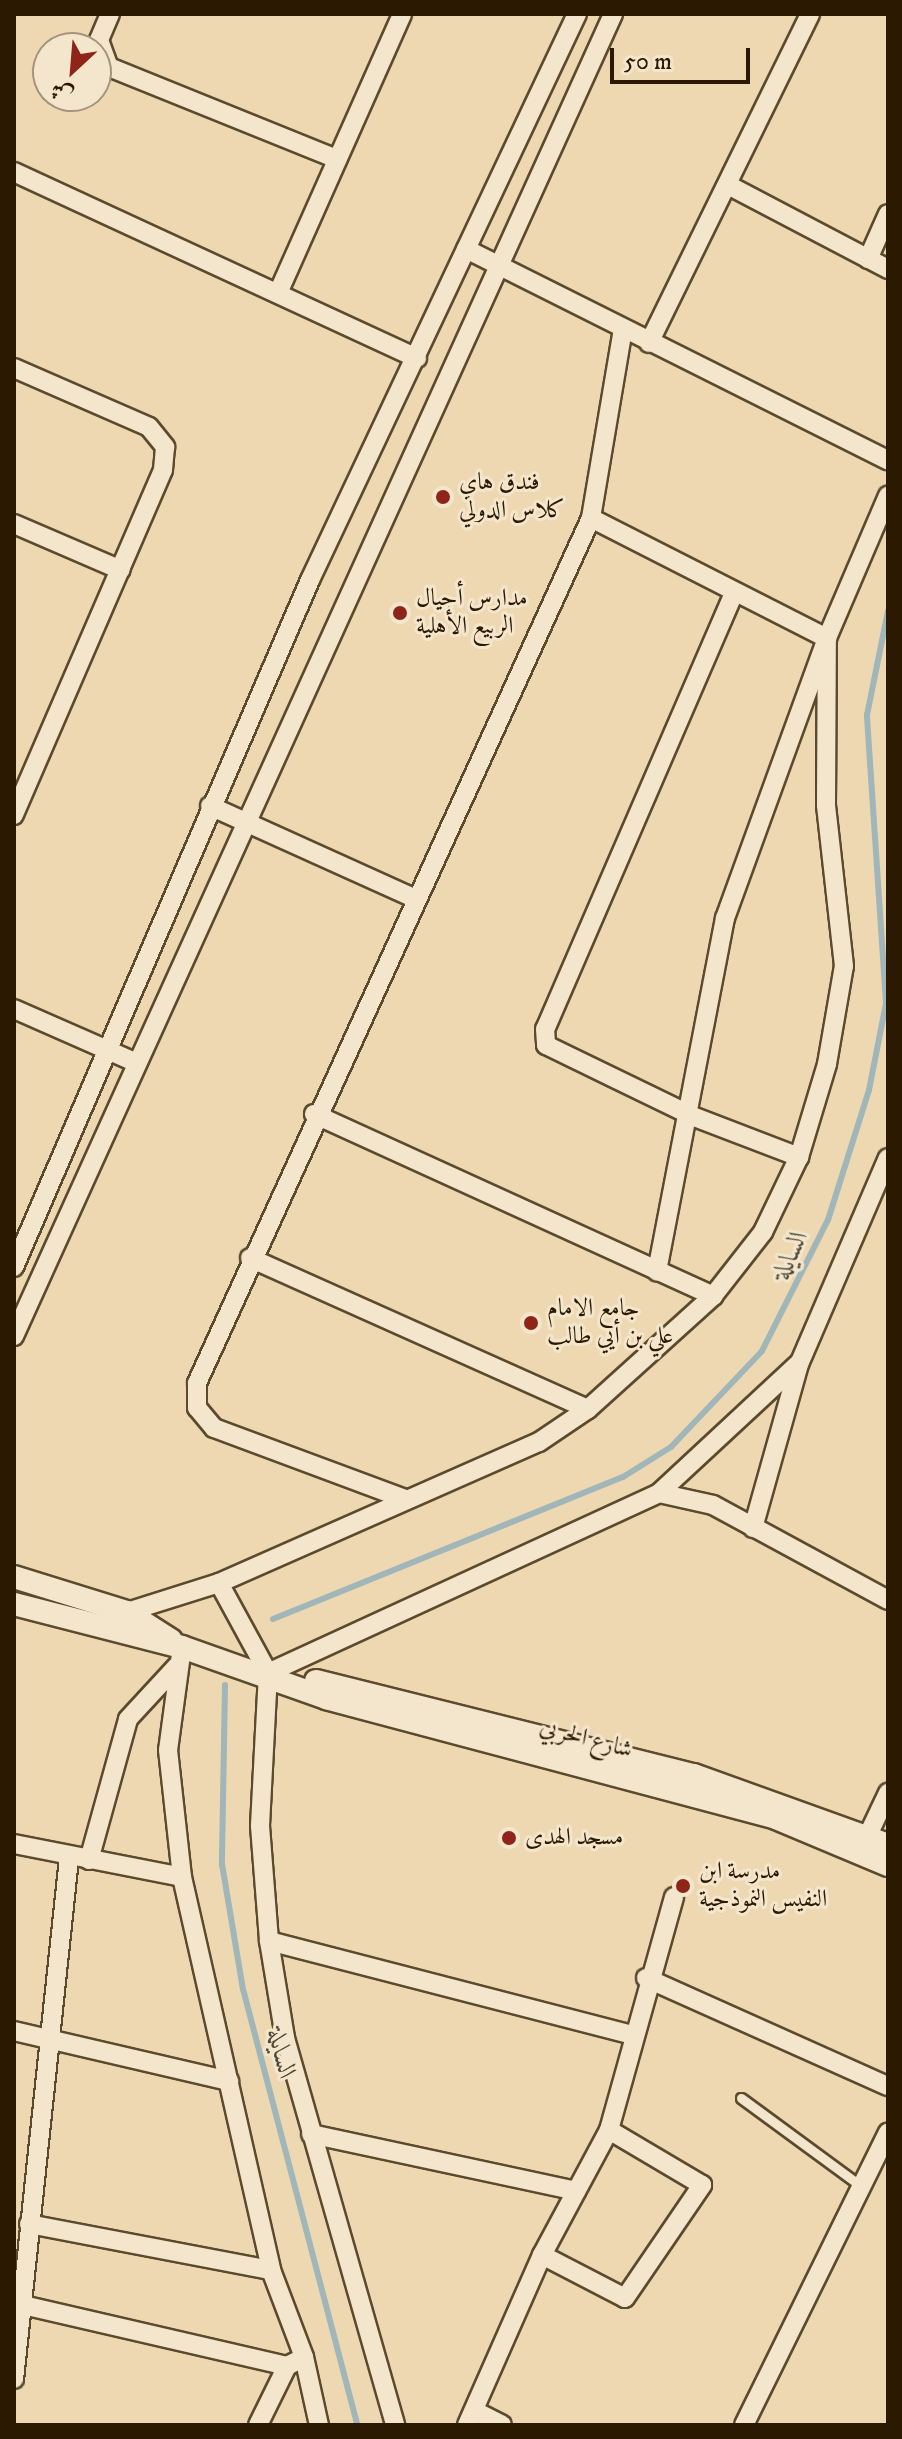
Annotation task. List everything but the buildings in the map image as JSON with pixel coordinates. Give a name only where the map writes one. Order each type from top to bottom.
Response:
[{"type":"street","points":[[110,14],[99,40],[109,67],[337,159]]},
{"type":"street","points":[[278,293],[402,14]]},
{"type":"street","points":[[14,1267],[22,1228],[106,1049],[210,806],[577,14]]},
{"type":"street","points":[[14,1336],[242,820],[613,14]]},
{"type":"street","points":[[649,343],[810,14]]},
{"type":"street","points":[[14,172],[417,358]]},
{"type":"street","points":[[728,185],[888,269]]},
{"type":"street","points":[[868,259],[888,214]]},
{"type":"street","points":[[466,249],[888,460]]},
{"type":"street","points":[[405,1499],[214,1428],[197,1408],[197,1383],[314,1114],[591,518],[623,329]]},
{"type":"street","points":[[14,368],[149,427],[165,447],[163,470],[14,815]]},
{"type":"street","points":[[657,1272],[692,1116],[725,918],[827,638],[888,496]]},
{"type":"street","points":[[591,518],[827,638]]},
{"type":"street","points":[[14,524],[121,570]]},
{"type":"street","points":[[734,593],[545,1029],[546,1045],[558,1056],[692,1116],[799,1157]]},
{"type":"street","points":[[127,1612],[219,1583],[539,1442],[588,1409],[713,1296],[763,1232],[799,1157],[827,1064],[844,966],[826,805],[827,638]]},
{"type":"street","points":[[210,806],[414,898]]},
{"type":"street","points":[[14,1009],[137,1063]]},
{"type":"street","points":[[314,1114],[713,1296]]},
{"type":"street","points":[[753,1528],[800,1362],[888,1158]]},
{"type":"street","points":[[250,1258],[588,1409]]},
{"type":"street","points":[[268,1673],[659,1493],[800,1362]]},
{"type":"street","points":[[659,1493],[713,1505],[888,1600]]},
{"type":"street","name":"شارع الحربي","points":[[14,1577],[127,1612],[179,1657]]},
{"type":"street","points":[[219,1583],[268,1673],[260,1826],[269,1941],[311,2134],[395,2425]]},
{"type":"street","name":"شارع الحربي","points":[[14,1604],[179,1657],[268,1673],[694,1775],[878,1840]]},
{"type":"street","points":[[89,1860],[128,1719],[179,1657]]},
{"type":"street","points":[[179,1657],[168,1750],[182,1877],[271,2270],[304,2357],[319,2425]]},
{"type":"street","name":"شارع الحربي","points":[[268,1673],[326,1698],[776,1818],[888,1865]]},
{"type":"street","points":[[878,1840],[888,1793]]},
{"type":"street","points":[[14,1844],[69,1858],[182,1877]]},
{"type":"street","points":[[14,2379],[69,1858]]},
{"type":"street","points":[[502,2425],[471,2418],[542,2255],[609,2130],[646,1978],[674,1897]]},
{"type":"street","points":[[269,1941],[632,2035]]},
{"type":"street","points":[[646,1978],[888,2086]]},
{"type":"street","points":[[14,2031],[229,2081]]},
{"type":"street","points":[[542,2255],[625,2298],[702,2185],[609,2130]]},
{"type":"street","points":[[744,2425],[888,2132]]},
{"type":"street","points":[[311,2134],[576,2191]]},
{"type":"street","points":[[29,2224],[271,2270]]},
{"type":"street","points":[[23,2305],[287,2366]]},
{"type":"street","points":[[258,2425],[287,2366],[304,2357]]},
{"type":"lane","points":[[741,2098],[861,2186]]},
{"type":"waterway","name":"السايلة","points":[[273,1619],[623,1477],[671,1447],[762,1351],[828,1220],[869,1090],[886,1003],[867,715],[888,611]]},
{"type":"waterway","name":"السايلة","points":[[225,1685],[222,1864],[243,1989],[357,2425]]},
{"type":"place","name":"فندق هاي كلاس الدولي","points":[[443,497]]},
{"type":"place","name":"مدارس أجيال الربيع الأهلية","points":[[400,613]]},
{"type":"place","name":"جامع الامام علي بن أيي طالب","points":[[531,1323]]},
{"type":"place","name":"مسجد الهدى","points":[[509,1838]]},
{"type":"place","name":"مدرسة ابن النفيس النموذجية","points":[[683,1886]]}]
